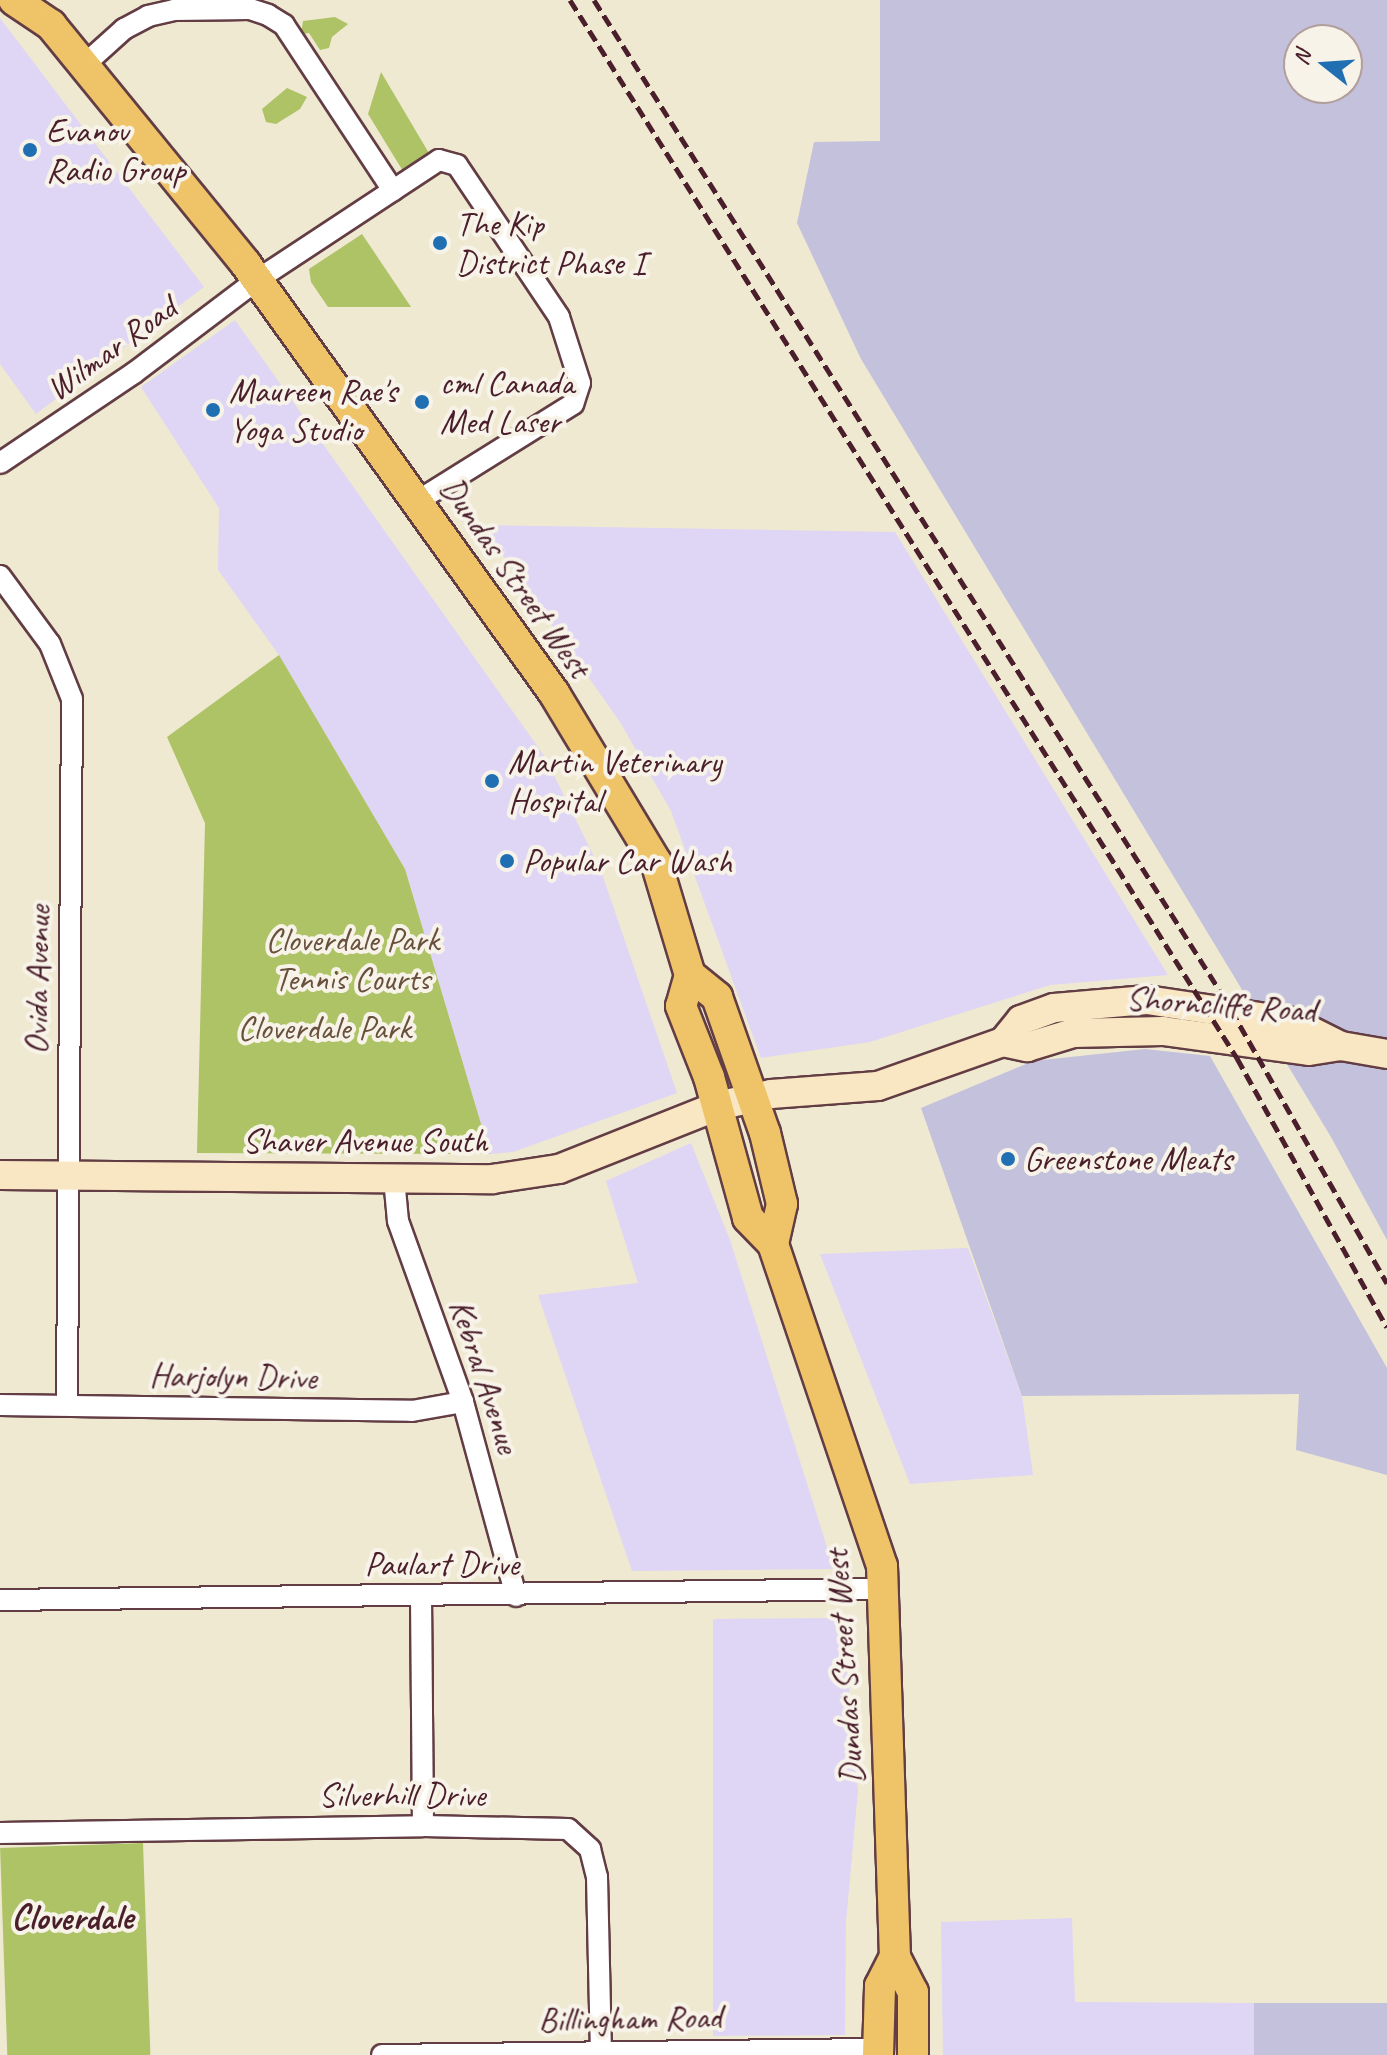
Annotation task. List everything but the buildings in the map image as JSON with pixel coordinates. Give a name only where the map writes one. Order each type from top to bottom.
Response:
[{"type":"main road","name":"Dundas Street West","points":[[14,0],[49,12],[84,65],[257,280],[554,693],[656,862],[690,975],[681,1006],[717,1106],[748,1218],[773,1244],[871,1525],[884,1589],[895,1957],[913,1992],[913,2055]]},
{"type":"main road","points":[[690,975],[717,997],[754,1097],[782,1204],[773,1244]]},
{"type":"main road","name":"Dundas Street West","points":[[878,2052],[880,1986],[895,1957]]},
{"type":"street","points":[[84,65],[148,16],[174,10],[235,9],[268,15],[284,25],[393,190]]},
{"type":"street","name":"Wilmar Road","points":[[0,463],[134,373],[257,280],[439,160],[457,165],[559,317],[580,376],[573,404],[416,502]]},
{"type":"street","name":"Ovida Avenue","points":[[0,576],[50,644],[72,699],[65,1176],[67,1405]]},
{"type":"street","name":"Shorncliffe Road","points":[[717,1106],[754,1097],[878,1086],[1003,1042],[1021,1020],[1054,1008],[1147,1000],[1293,1022],[1341,1046],[1387,1054]]},
{"type":"street","name":"Shaver Avenue South","points":[[0,1175],[492,1179],[559,1169],[717,1106]]},
{"type":"street","name":"Kebral Avenue","points":[[394,1178],[398,1221],[463,1402],[516,1596]]},
{"type":"street","name":"Harjolyn Drive","points":[[0,1405],[412,1411],[463,1402]]},
{"type":"street","name":"Paulart Drive","points":[[0,1600],[516,1596],[884,1589]]},
{"type":"street","points":[[421,1596],[423,1826]]},
{"type":"street","name":"Silverhill Drive","points":[[0,1833],[423,1826],[558,1827],[587,1844],[597,1877],[601,2052]]},
{"type":"street","name":"Billingham Road","points":[[382,2055],[878,2052]]},
{"type":"shaded area","points":[[880,0],[1387,0],[1387,1240],[1331,1137],[861,359],[797,223],[814,142],[880,141]]},
{"type":"shaded area","points":[[0,18],[204,287],[36,414],[0,364]]},
{"type":"shaded area","points":[[235,320],[545,757],[601,871],[677,1093],[513,1152],[490,1154],[405,869],[279,655],[218,570],[219,508],[141,387]]},
{"type":"shaded area","points":[[481,525],[895,532],[1168,975],[1050,985],[870,1042],[761,1058],[671,811],[620,722]]},
{"type":"shaded area","points":[[1145,1049],[1210,1056],[1387,1368],[1387,1475],[1296,1450],[1299,1394],[1022,1396],[921,1108],[1033,1061]]},
{"type":"shaded area","points":[[691,1143],[730,1240],[834,1569],[632,1571],[538,1295],[638,1283],[606,1181]]},
{"type":"shaded area","points":[[968,1248],[1022,1396],[1033,1475],[910,1484],[820,1254]]},
{"type":"shaded area","points":[[843,1618],[858,1790],[846,1922],[845,2035],[713,2036],[713,1619]]},
{"type":"shaded area","points":[[1072,1918],[1075,2002],[1254,2003],[1254,2055],[943,2055],[941,1922]]},
{"type":"shaded area","points":[[1254,2003],[1387,2003],[1387,2055],[1254,2055]]},
{"type":"green space","points":[[335,17],[348,24],[332,37],[329,48],[320,50],[309,33],[301,34],[303,21]]},
{"type":"green space","points":[[381,72],[433,160],[406,176],[368,114]]},
{"type":"green space","points":[[287,88],[307,97],[300,109],[276,124],[266,122],[262,109]]},
{"type":"green space","points":[[362,234],[411,307],[328,307],[311,282],[309,269]]},
{"type":"green space","name":"Cloverdale Park","points":[[279,655],[405,869],[490,1154],[197,1153],[205,823],[167,737]]},
{"type":"green space","points":[[143,1843],[150,2055],[7,2055],[0,1848]]},
{"type":"railway","points":[[570,0],[1237,1058],[1387,1327]]},
{"type":"railway","points":[[594,0],[1222,994],[1387,1283]]},
{"type":"place","name":"Evanov Radio Group","points":[[30,150]]},
{"type":"place","name":"The Kip District Phase I","points":[[440,243]]},
{"type":"place","name":"cml Canada Med Laser","points":[[422,402]]},
{"type":"place","name":"Maureen Rae's Yoga Studio","points":[[213,410]]},
{"type":"place","name":"Martin Veterinary Hospital","points":[[492,781]]},
{"type":"place","name":"Popular Car Wash","points":[[507,861]]},
{"type":"place","name":"Greenstone Meats","points":[[1008,1159]]},
{"type":"district","name":"Cloverdale","points":[[72,1918]]},
{"type":"park label","name":"Cloverdale Park Tennis Courts","points":[[352,958]]}]
